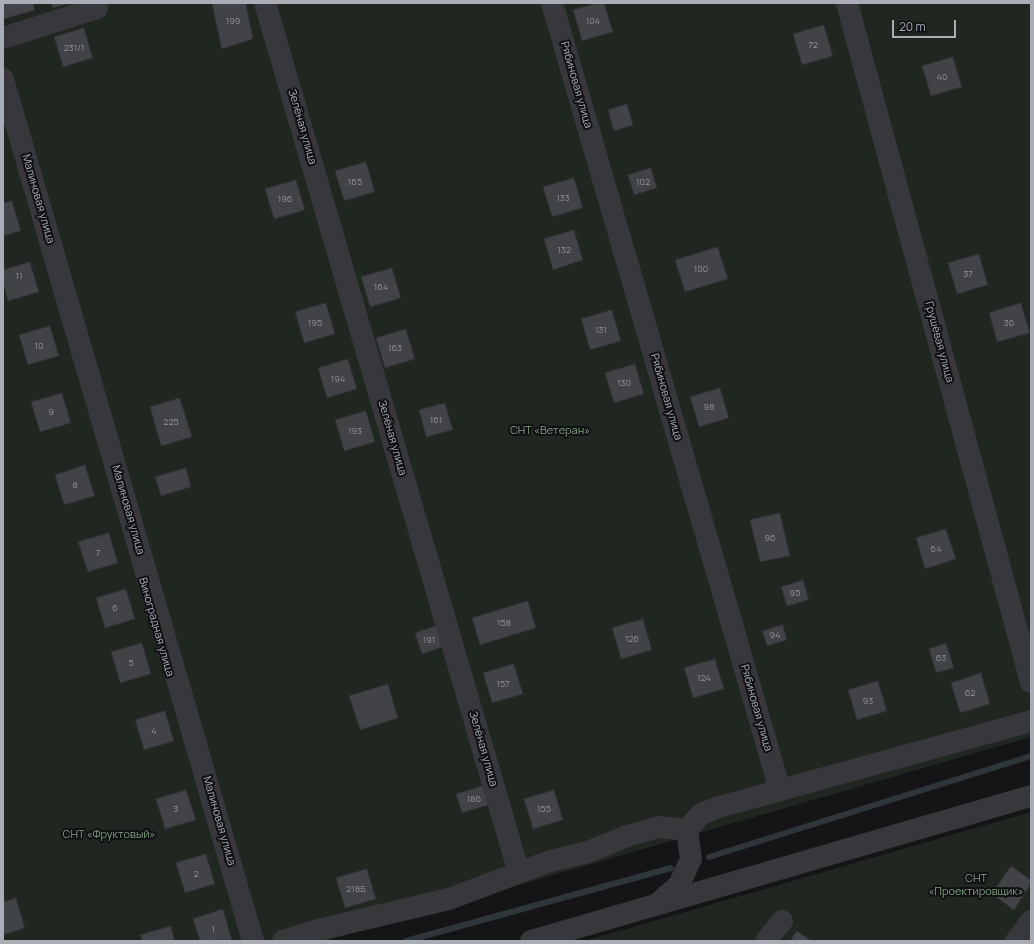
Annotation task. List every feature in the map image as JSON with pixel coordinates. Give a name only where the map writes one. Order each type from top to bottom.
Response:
[{"type":"street","name":"Зелёная улица","points":[[266,3],[519,873]]},
{"type":"street","name":"Рябиновая улица","points":[[552,3],[780,790]]},
{"type":"street","name":"Грушёвая улица","points":[[847,3],[1031,682]]},
{"type":"street","points":[[3,38],[97,8]]},
{"type":"street","name":"Малиновая улица","points":[[3,79],[253,941]]},
{"type":"street","points":[[3,110],[25,184]]},
{"type":"street","name":"Виноградная улица","points":[[63,314],[249,941]]},
{"type":"street","points":[[656,905],[679,885],[691,859],[687,830],[701,814],[719,807],[1031,721]]},
{"type":"street","points":[[531,941],[1031,796]]},
{"type":"street","points":[[283,941],[318,930],[449,899],[550,861],[588,852],[627,836],[659,827],[687,830]]},
{"type":"street","points":[[766,941],[782,921]]},
{"type":"street","points":[[1016,941],[1031,921]]},
{"type":"green space","name":"СНТ «Ветеран»","points":[[3,3],[1031,3],[1031,737],[325,941],[252,941],[3,83]]},
{"type":"green space","name":"СНТ «Фруктовый»","points":[[3,89],[250,941],[3,941]]},
{"type":"green space","name":"СНТ «Проектировщик»","points":[[1031,812],[1031,941],[585,941]]},
{"type":"building","points":[[3,3],[33,3],[35,10],[4,19]]},
{"type":"building","points":[[51,3],[71,3],[53,8]]},
{"type":"building","points":[[212,3],[246,3],[253,39],[222,49]]},
{"type":"building","points":[[598,3],[604,3],[613,32],[582,41],[573,10]]},
{"type":"building","points":[[824,25],[833,56],[802,65],[793,34]]},
{"type":"building","points":[[84,28],[93,58],[63,67],[54,37]]},
{"type":"building","points":[[953,57],[962,87],[931,96],[922,66]]},
{"type":"building","points":[[627,104],[633,125],[614,131],[608,110]]},
{"type":"building","points":[[366,162],[375,192],[344,201],[335,171]]},
{"type":"building","points":[[651,168],[657,188],[634,195],[628,175]]},
{"type":"building","points":[[574,178],[583,208],[552,217],[543,187]]},
{"type":"building","points":[[296,180],[305,210],[274,219],[265,189]]},
{"type":"building","points":[[12,201],[21,231],[3,236],[3,203]]},
{"type":"building","points":[[574,230],[583,260],[553,270],[544,239]]},
{"type":"building","points":[[718,247],[728,279],[685,292],[675,260]]},
{"type":"building","points":[[979,254],[988,285],[957,294],[948,263]]},
{"type":"building","points":[[30,262],[39,292],[8,301],[3,283],[3,270]]},
{"type":"building","points":[[392,268],[401,298],[370,307],[361,277]]},
{"type":"building","points":[[326,303],[335,334],[304,343],[295,312]]},
{"type":"building","points":[[1021,303],[1030,333],[997,342],[989,313]]},
{"type":"building","points":[[612,310],[621,341],[590,350],[581,319]]},
{"type":"building","points":[[50,326],[59,356],[28,365],[19,335]]},
{"type":"building","points":[[406,329],[415,359],[385,368],[376,338]]},
{"type":"building","points":[[348,359],[357,389],[327,398],[318,368]]},
{"type":"building","points":[[635,364],[644,394],[614,403],[605,373]]},
{"type":"building","points":[[720,388],[729,418],[699,427],[690,397]]},
{"type":"building","points":[[62,393],[71,423],[40,432],[31,402]]},
{"type":"building","points":[[180,398],[192,437],[161,446],[150,407]]},
{"type":"building","points":[[445,403],[453,430],[426,437],[419,410]]},
{"type":"building","points":[[366,411],[375,442],[344,451],[335,420]]},
{"type":"building","points":[[85,465],[95,496],[64,505],[55,475]]},
{"type":"building","points":[[186,468],[191,487],[161,496],[155,477]]},
{"type":"building","points":[[780,513],[790,556],[760,562],[750,520]]},
{"type":"building","points":[[946,529],[956,559],[925,569],[916,538]]},
{"type":"building","points":[[109,533],[118,563],[88,572],[78,542]]},
{"type":"building","points":[[803,580],[809,600],[787,606],[781,587]]},
{"type":"building","points":[[126,589],[135,619],[105,628],[96,598]]},
{"type":"building","points":[[528,601],[536,628],[480,645],[472,618]]},
{"type":"building","points":[[643,619],[652,650],[621,659],[612,628]]},
{"type":"building","points":[[783,625],[787,640],[767,646],[762,631]]},
{"type":"building","points":[[437,626],[443,647],[422,654],[415,633]]},
{"type":"building","points":[[142,643],[151,674],[120,683],[111,652]]},
{"type":"building","points":[[946,643],[954,668],[936,673],[929,649]]},
{"type":"building","points":[[715,659],[724,689],[693,698],[684,668]]},
{"type":"building","points":[[514,664],[523,694],[492,703],[483,673]]},
{"type":"building","points":[[981,673],[990,704],[960,713],[951,683]]},
{"type":"building","points":[[878,681],[887,711],[857,720],[848,690]]},
{"type":"building","points":[[388,684],[398,718],[360,730],[349,696]]},
{"type":"building","points":[[165,711],[174,741],[144,750],[135,720]]},
{"type":"building","points":[[487,785],[492,804],[462,813],[456,794]]},
{"type":"building","points":[[186,790],[196,820],[165,829],[156,799]]},
{"type":"building","points":[[554,790],[563,820],[533,829],[524,799]]},
{"type":"building","points":[[206,854],[215,884],[185,893],[176,863]]},
{"type":"building","points":[[1011,866],[1031,880],[1031,884],[1014,910],[992,894]]},
{"type":"building","points":[[367,869],[376,899],[345,908],[336,878]]},
{"type":"building","points":[[16,898],[25,928],[3,935],[3,902]]},
{"type":"building","points":[[223,909],[232,940],[200,941],[193,919]]},
{"type":"building","points":[[171,926],[175,941],[142,941],[140,935]]},
{"type":"building","points":[[797,931],[812,941],[790,941]]},
{"type":"waterway","points":[[709,857],[1031,756]]},
{"type":"waterway","points":[[406,941],[671,868]]}]
